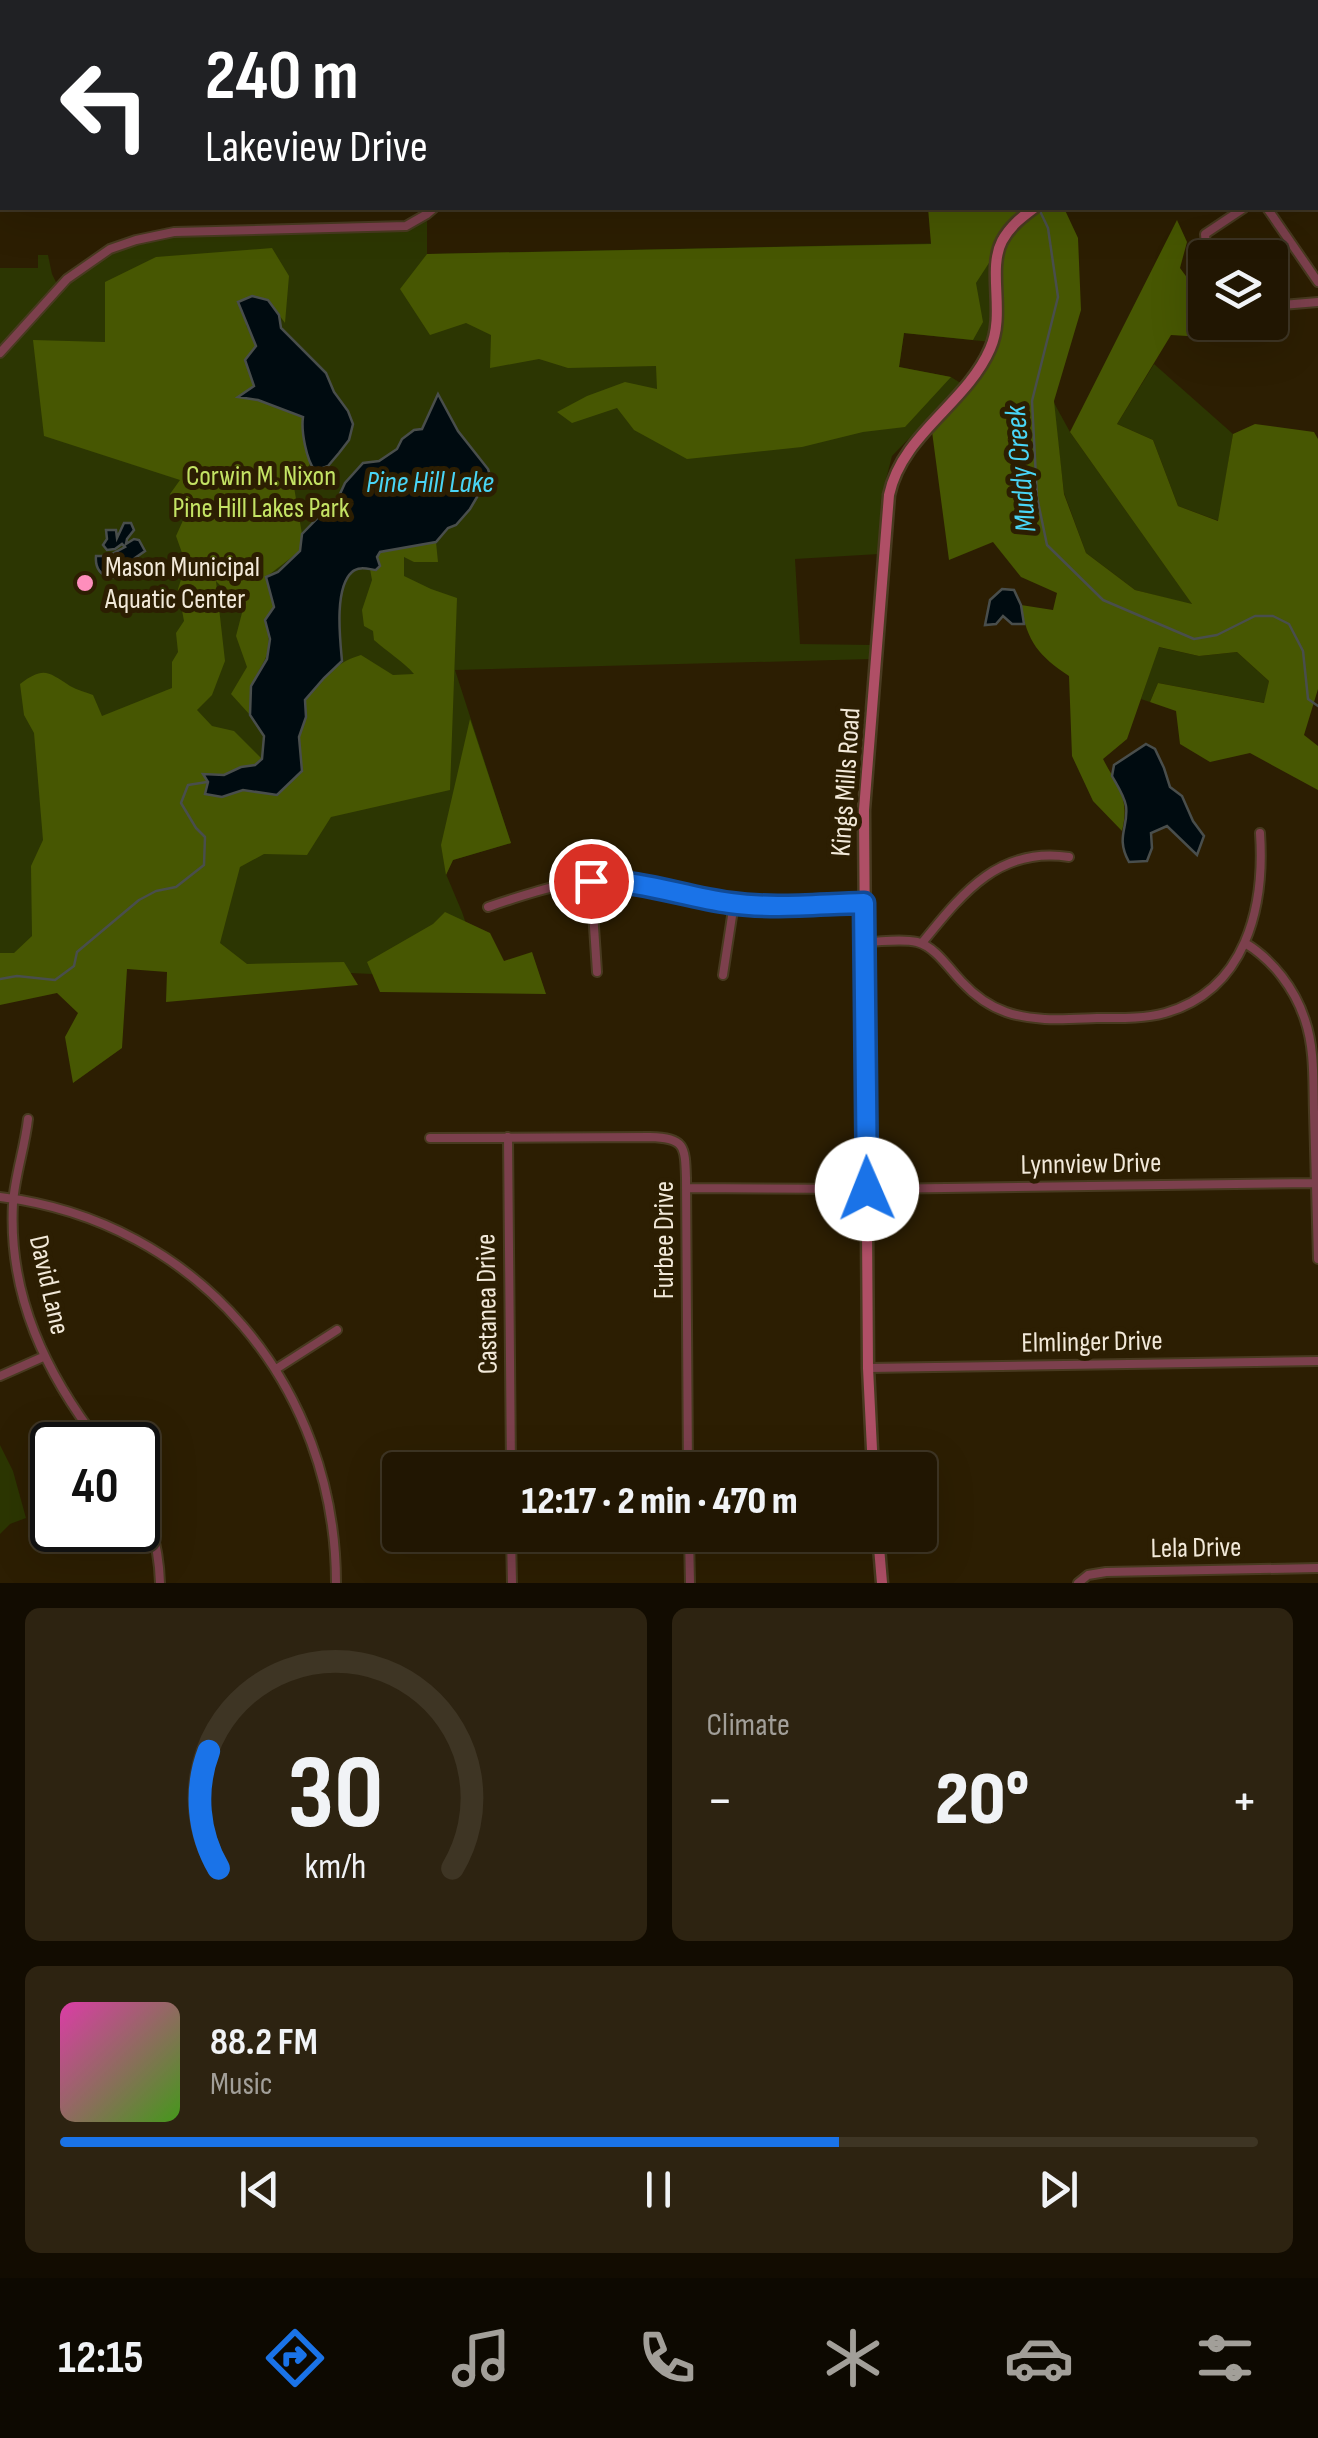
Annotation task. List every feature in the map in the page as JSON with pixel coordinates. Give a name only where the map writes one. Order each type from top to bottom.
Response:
[{"type":"street","points":[[0,353],[67,279],[110,249],[136,240],[174,232],[406,226],[432,210]]},
{"type":"street","name":"Kings Mills Road","points":[[872,1452],[868,1368],[865,791],[886,524],[892,480],[904,456],[973,377],[991,348],[998,323],[998,253],[1003,239],[1031,210]]},
{"type":"street","points":[[1206,240],[1205,234],[1241,210]]},
{"type":"street","points":[[1269,210],[1318,282]]},
{"type":"street","points":[[1288,304],[1318,302]]},
{"type":"street","points":[[864,942],[922,943],[986,1003],[1008,1013],[1049,1019],[1132,1018],[1167,1013],[1213,986],[1245,943],[1257,910],[1260,833]]},
{"type":"street","points":[[922,943],[967,890],[992,871],[1038,856],[1068,856]]},
{"type":"street","points":[[488,907],[556,885],[591,881],[649,885],[734,904],[864,903]]},
{"type":"street","points":[[591,881],[597,972]]},
{"type":"street","points":[[723,974],[734,904]]},
{"type":"street","points":[[1245,943],[1266,958],[1285,981],[1306,1022],[1313,1092],[1318,1259]]},
{"type":"street","name":"David Lane","points":[[28,1119],[14,1199],[17,1271],[44,1356],[65,1397],[84,1422]]},
{"type":"street","name":"Castanea Drive","points":[[508,1137],[511,1452]]},
{"type":"street","name":"Furbee Drive","points":[[430,1138],[673,1138],[681,1145],[686,1188],[688,1452]]},
{"type":"street","name":"Lynnview Drive","points":[[686,1188],[1316,1183]]},
{"type":"street","points":[[0,1197],[48,1205],[109,1226],[161,1254],[226,1306],[276,1369],[305,1424],[323,1474],[332,1515],[336,1583]]},
{"type":"street","points":[[276,1369],[337,1330]]},
{"type":"street","points":[[0,1376],[44,1356]]},
{"type":"street","name":"Elmlinger Drive","points":[[868,1368],[1318,1361]]},
{"type":"street","points":[[157,1552],[160,1583]]},
{"type":"street","points":[[511,1552],[512,1583]]},
{"type":"street","points":[[689,1552],[690,1583]]},
{"type":"street","points":[[879,1552],[882,1583]]},
{"type":"street","name":"Lela Drive","points":[[1078,1583],[1088,1575],[1106,1572],[1318,1568]]},
{"type":"green space","points":[[928,210],[1025,210],[1005,240],[1037,210],[1065,210],[1078,238],[1081,310],[1054,401],[1064,494],[1086,553],[1135,590],[1192,604],[1070,432],[1177,220],[1187,242],[1180,268],[1188,279],[1188,336],[1171,335],[1117,424],[1153,440],[1178,506],[1218,521],[1233,434],[1255,424],[1314,432],[1318,439],[1318,689],[1304,735],[1318,746],[1318,790],[1250,753],[1210,762],[1180,744],[1176,711],[1150,702],[1158,683],[1264,703],[1269,681],[1237,652],[1199,656],[1159,647],[1127,739],[1103,759],[1123,801],[1122,831],[1093,801],[1072,756],[1069,676],[1036,647],[1027,629],[1021,605],[1053,610],[1057,593],[1021,577],[993,542],[949,560],[931,424],[991,348],[998,249],[976,283],[983,322],[973,340],[904,333],[899,367],[951,377],[905,427],[863,432],[802,447],[687,459],[634,430],[617,408],[572,423],[557,412],[625,382],[657,389],[656,366],[568,368],[539,359],[490,368],[491,335],[466,323],[430,335],[400,289],[427,254],[931,244]]},
{"type":"green space","name":"Corwin M. Nixon Pine Hill Lakes Park","points":[[427,214],[427,254],[997,242],[991,342],[904,333],[899,367],[951,377],[962,384],[892,456],[881,499],[879,554],[795,559],[800,644],[872,645],[871,659],[455,670],[511,843],[453,860],[446,874],[485,979],[37,959],[0,965],[0,268],[38,268],[38,255],[48,255],[59,288],[110,249],[160,233],[406,226]]},
{"type":"green space","points":[[272,248],[289,276],[285,323],[270,303],[246,325],[256,346],[255,386],[240,397],[304,417],[310,464],[294,487],[302,534],[300,551],[266,577],[274,607],[265,620],[269,648],[252,687],[250,715],[231,694],[247,667],[236,636],[243,609],[216,581],[225,661],[212,695],[197,710],[212,726],[234,731],[262,759],[224,775],[204,775],[222,797],[243,790],[277,795],[302,771],[299,737],[306,717],[305,701],[329,673],[361,655],[393,675],[414,674],[374,640],[373,631],[364,626],[362,610],[372,580],[370,569],[376,570],[380,552],[436,542],[438,562],[414,562],[404,557],[404,576],[457,598],[450,790],[331,817],[307,855],[264,854],[240,867],[220,943],[247,964],[344,962],[358,985],[166,1002],[167,972],[127,969],[122,1048],[73,1083],[65,1037],[78,1013],[57,993],[0,1005],[0,953],[14,953],[32,936],[31,866],[43,840],[34,733],[24,715],[20,684],[41,673],[51,674],[93,695],[102,716],[172,688],[172,662],[178,652],[176,633],[184,621],[178,589],[186,564],[176,536],[185,516],[170,494],[180,480],[44,436],[33,340],[105,342],[105,282],[156,257]]},
{"type":"green space","points":[[1154,364],[1233,434],[1219,521],[1178,506],[1153,440],[1117,424]]},
{"type":"green space","points":[[1053,401],[1070,432],[1193,605],[1135,590],[1086,553],[1064,493]]},
{"type":"green space","points":[[1158,647],[1199,656],[1237,652],[1269,681],[1265,703],[1158,683],[1150,702],[1141,699]]},
{"type":"green space","points":[[470,719],[511,843],[453,860],[446,875],[441,845]]},
{"type":"green space","points":[[445,912],[490,933],[504,961],[532,952],[546,994],[380,992],[367,962],[433,924]]},
{"type":"green space","points":[[0,1445],[13,1471],[26,1518],[10,1524],[0,1534]]},
{"type":"water","points":[[252,296],[268,300],[279,315],[281,328],[326,373],[348,411],[353,424],[349,440],[328,466],[315,471],[312,466],[305,445],[303,417],[258,400],[238,397],[254,386],[245,360],[256,346],[238,302]]},
{"type":"water","name":"Pine Hill Lake","points":[[438,394],[458,431],[490,475],[470,509],[436,542],[380,552],[380,566],[376,570],[357,569],[346,580],[339,614],[342,661],[305,700],[306,717],[299,737],[302,771],[277,795],[243,790],[222,797],[205,794],[208,782],[203,774],[224,775],[262,759],[264,736],[250,715],[251,686],[267,659],[270,639],[265,620],[274,607],[266,577],[278,572],[300,551],[302,534],[339,496],[363,463],[379,461],[414,430],[422,429]]},
{"type":"water","points":[[124,523],[131,523],[134,530],[126,544],[139,540],[145,551],[128,566],[117,559],[127,574],[111,578],[99,570],[96,556],[108,556],[125,547],[122,544],[107,550],[103,545],[106,530],[116,530],[117,538]]},
{"type":"water","points":[[1002,589],[1014,590],[1024,624],[1012,624],[1003,616],[996,624],[985,625],[990,600]]},
{"type":"water","points":[[1146,744],[1155,749],[1170,787],[1182,796],[1204,836],[1197,855],[1167,826],[1151,833],[1152,848],[1147,861],[1129,862],[1123,839],[1126,806],[1112,776],[1114,765]]},
{"type":"waterway","name":"Muddy Creek","points":[[1039,210],[1048,228],[1058,297],[1032,401],[1037,497],[1047,545],[1103,600],[1194,639],[1217,635],[1255,616],[1273,616],[1289,624],[1303,651],[1308,699],[1318,706]]},
{"type":"waterway","points":[[0,979],[17,976],[55,980],[74,966],[77,952],[139,900],[176,887],[204,865],[205,837],[181,803],[188,785],[207,782]]},
{"type":"place","name":"Mason Municipal Aquatic Center","points":[[85,583]]},
{"type":"route","points":[[591,881],[632,882],[754,905],[864,903],[867,1189]]}]
